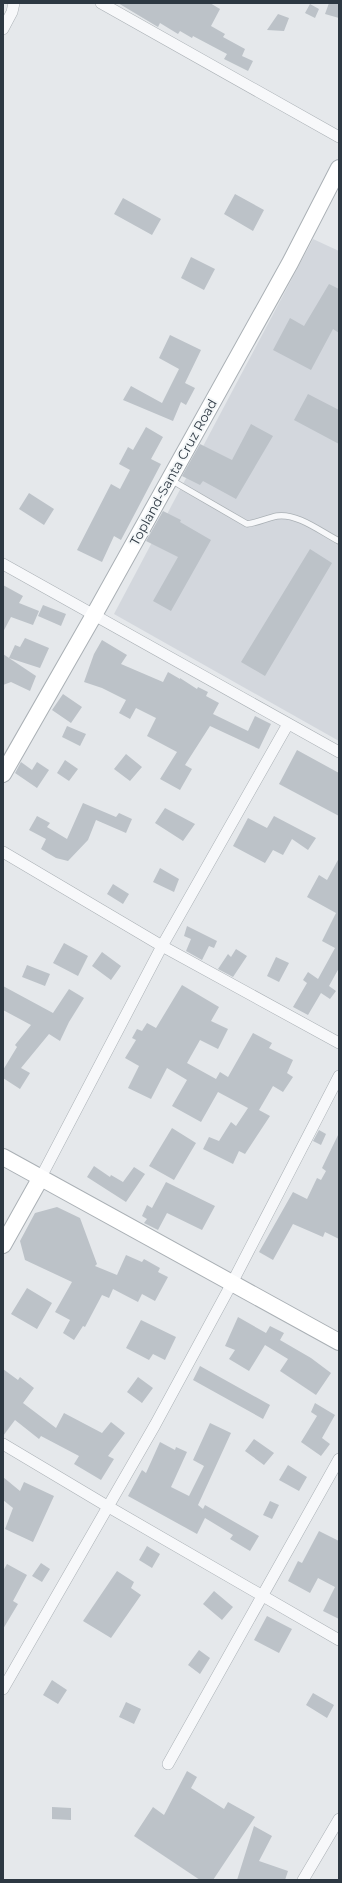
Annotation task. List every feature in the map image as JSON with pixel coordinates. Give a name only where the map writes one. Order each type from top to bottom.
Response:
[{"type":"main road","name":"Topland-Santa Cruz Road","points":[[3,774],[94,616],[290,263],[339,168]]},
{"type":"main road","points":[[3,1157],[40,1179],[232,1282],[339,1342]]},
{"type":"main road","points":[[3,1245],[40,1179]]},
{"type":"street","points":[[4,24],[14,3]]},
{"type":"street","points":[[103,3],[339,137]]},
{"type":"street","points":[[3,564],[339,752]]},
{"type":"street","points":[[40,1179],[162,946],[288,724]]},
{"type":"street","points":[[3,852],[162,946],[339,1043]]},
{"type":"street","points":[[3,1689],[154,1425],[232,1282],[339,1076]]},
{"type":"street","points":[[3,1444],[339,1640]]},
{"type":"street","points":[[168,1764],[339,1459]]},
{"type":"street","points":[[303,1880],[339,1819]]},
{"type":"lane","points":[[169,479],[247,524],[260,522],[277,516],[294,517],[339,541]]},
{"type":"shaded area","points":[[313,239],[339,251],[339,741],[114,614]]},
{"type":"building","points":[[118,3],[210,3],[220,9],[211,26],[225,34],[223,37],[245,49],[242,56],[253,61],[248,71],[224,59],[227,54],[193,36],[192,38],[180,31],[178,34],[160,23],[158,27]]},
{"type":"building","points":[[329,3],[339,3],[339,18],[325,14]]},
{"type":"building","points":[[310,4],[319,9],[315,18],[305,13]]},
{"type":"building","points":[[278,14],[289,18],[284,31],[267,30]]},
{"type":"building","points":[[235,194],[264,210],[253,231],[224,214]]},
{"type":"building","points":[[123,198],[161,219],[152,235],[114,214]]},
{"type":"building","points":[[191,257],[215,269],[204,290],[181,278]]},
{"type":"building","points":[[329,284],[339,289],[339,333],[333,329],[311,370],[273,350],[290,318],[304,326]]},
{"type":"building","points":[[170,335],[201,350],[185,383],[195,388],[186,405],[181,402],[173,421],[123,400],[131,386],[162,403],[179,369],[159,358]]},
{"type":"building","points":[[308,394],[339,410],[339,444],[294,420]]},
{"type":"building","points":[[251,424],[273,436],[236,499],[203,481],[200,485],[182,476],[200,444],[232,460]]},
{"type":"building","points":[[146,427],[163,437],[151,459],[161,464],[121,540],[114,536],[102,562],[77,550],[111,484],[120,489],[130,470],[119,464],[128,447],[133,450]]},
{"type":"building","points":[[29,493],[54,509],[44,525],[19,509]]},
{"type":"building","points":[[163,511],[181,520],[180,522],[211,540],[171,611],[153,601],[178,557],[146,541]]},
{"type":"building","points":[[310,549],[332,563],[265,676],[241,662]]},
{"type":"building","points":[[3,585],[23,596],[19,603],[39,611],[33,625],[11,617],[3,632]]},
{"type":"building","points":[[43,605],[66,614],[61,626],[38,616]]},
{"type":"building","points":[[25,638],[49,648],[40,668],[9,658],[15,645],[20,647]]},
{"type":"building","points":[[102,640],[127,655],[121,664],[163,682],[168,672],[197,689],[198,687],[208,692],[206,696],[219,703],[213,714],[248,731],[255,716],[271,724],[259,749],[210,726],[185,765],[192,769],[180,790],[160,779],[177,752],[147,736],[156,718],[136,708],[130,719],[119,713],[126,700],[102,688],[84,682],[94,654]]},
{"type":"building","points":[[3,654],[36,676],[30,691],[11,682],[3,685]]},
{"type":"building","points":[[63,694],[82,707],[71,723],[52,710]]},
{"type":"building","points":[[67,726],[86,734],[80,746],[62,737]]},
{"type":"building","points":[[297,750],[339,773],[339,816],[279,784]]},
{"type":"building","points":[[126,754],[142,767],[130,781],[114,769]]},
{"type":"building","points":[[65,760],[78,769],[69,781],[57,773]]},
{"type":"building","points":[[21,762],[32,770],[37,762],[49,770],[37,788],[15,773]]},
{"type":"building","points":[[83,803],[116,817],[119,813],[132,819],[126,833],[96,820],[88,840],[68,861],[56,858],[41,849],[46,839],[29,830],[37,816],[50,823],[47,827],[67,839]]},
{"type":"building","points":[[165,808],[195,824],[183,841],[155,823]]},
{"type":"building","points":[[274,816],[316,838],[308,850],[292,839],[283,855],[273,850],[265,863],[233,846],[248,818],[267,828]]},
{"type":"building","points":[[339,858],[339,968],[329,986],[336,991],[330,999],[321,993],[308,1015],[293,1007],[307,983],[303,980],[308,972],[318,979],[335,948],[322,941],[336,913],[307,897],[319,875],[327,880]]},
{"type":"building","points":[[160,868],[179,879],[174,892],[153,882]]},
{"type":"building","points":[[113,884],[129,894],[123,904],[107,894]]},
{"type":"building","points":[[187,926],[217,941],[214,948],[209,946],[202,960],[186,951],[191,939],[184,936]]},
{"type":"building","points":[[64,943],[88,956],[78,976],[53,963]]},
{"type":"building","points":[[236,949],[247,956],[233,977],[218,969],[228,954],[231,957]]},
{"type":"building","points":[[102,952],[121,966],[111,980],[92,966]]},
{"type":"building","points":[[276,957],[289,963],[279,982],[267,976]]},
{"type":"building","points":[[27,965],[50,974],[45,986],[22,977]]},
{"type":"building","points":[[182,985],[219,1007],[211,1021],[228,1029],[218,1049],[200,1040],[187,1063],[216,1079],[220,1072],[228,1077],[253,1033],[272,1043],[269,1048],[293,1060],[287,1073],[293,1077],[283,1092],[273,1086],[259,1110],[270,1116],[245,1154],[239,1151],[233,1164],[203,1149],[209,1137],[219,1141],[231,1122],[236,1126],[248,1108],[218,1092],[201,1122],[172,1106],[187,1080],[167,1068],[151,1099],[128,1088],[139,1066],[125,1058],[136,1040],[132,1038],[137,1029],[142,1031],[147,1023],[156,1028]]},
{"type":"building","points":[[3,986],[53,1013],[69,989],[84,998],[69,1022],[60,1041],[49,1034],[21,1068],[30,1073],[20,1089],[3,1078],[3,1070],[17,1047],[15,1045],[31,1025],[3,1010]]},
{"type":"building","points":[[172,1128],[196,1143],[174,1180],[149,1166]]},
{"type":"building","points":[[319,1130],[326,1134],[321,1145],[313,1141]]},
{"type":"building","points":[[339,1133],[339,1239],[325,1232],[323,1237],[293,1224],[273,1260],[259,1252],[293,1192],[307,1199],[317,1178],[321,1180],[326,1171],[322,1168]]},
{"type":"building","points":[[94,1166],[110,1177],[111,1175],[123,1182],[134,1167],[145,1174],[126,1202],[87,1177]]},
{"type":"building","points":[[166,1182],[215,1206],[202,1230],[167,1213],[158,1230],[144,1223],[147,1219],[142,1216],[147,1205],[152,1208]]},
{"type":"building","points":[[57,1207],[80,1218],[97,1264],[95,1266],[117,1275],[126,1255],[142,1262],[144,1259],[160,1268],[158,1272],[168,1277],[155,1301],[142,1294],[138,1302],[113,1289],[109,1298],[102,1295],[85,1327],[83,1326],[74,1340],[63,1333],[70,1320],[55,1312],[72,1282],[25,1260],[20,1241],[35,1213]]},
{"type":"building","points":[[27,1288],[52,1303],[37,1329],[11,1314]]},
{"type":"building","points":[[238,1317],[266,1333],[270,1326],[284,1333],[280,1340],[311,1358],[331,1373],[316,1395],[280,1371],[288,1359],[265,1345],[249,1371],[229,1359],[235,1350],[225,1346]]},
{"type":"building","points":[[141,1320],[176,1337],[165,1360],[153,1354],[149,1360],[126,1348]]},
{"type":"building","points":[[200,1366],[270,1405],[263,1419],[193,1380]]},
{"type":"building","points":[[3,1369],[18,1380],[20,1377],[34,1388],[23,1403],[56,1428],[64,1413],[102,1433],[111,1422],[125,1433],[108,1456],[114,1459],[101,1480],[74,1464],[79,1456],[41,1436],[39,1439],[15,1420],[3,1436]]},
{"type":"building","points":[[138,1377],[153,1388],[142,1403],[127,1392]]},
{"type":"building","points":[[315,1403],[335,1415],[322,1438],[330,1444],[321,1456],[301,1442],[317,1416],[311,1412]]},
{"type":"building","points":[[210,1423],[231,1433],[198,1505],[203,1509],[205,1505],[259,1536],[250,1551],[230,1539],[233,1535],[205,1518],[197,1534],[128,1496],[142,1470],[146,1473],[160,1442],[175,1450],[176,1447],[187,1452],[171,1487],[189,1496],[204,1466],[193,1460]]},
{"type":"building","points":[[254,1439],[274,1453],[264,1465],[245,1451]]},
{"type":"building","points":[[288,1465],[307,1477],[299,1491],[279,1480]]},
{"type":"building","points":[[3,1477],[20,1491],[24,1482],[54,1496],[33,1542],[5,1529],[13,1508],[3,1500]]},
{"type":"building","points":[[270,1501],[279,1505],[272,1519],[263,1515]]},
{"type":"building","points":[[319,1531],[339,1541],[339,1619],[323,1611],[335,1587],[318,1578],[310,1593],[288,1581],[298,1561],[302,1563]]},
{"type":"building","points":[[147,1546],[160,1554],[152,1568],[139,1560]]},
{"type":"building","points":[[41,1563],[50,1569],[42,1582],[32,1576]]},
{"type":"building","points":[[7,1564],[27,1575],[13,1601],[18,1604],[3,1629],[3,1571]]},
{"type":"building","points":[[117,1571],[134,1582],[131,1588],[141,1595],[111,1638],[83,1621]]},
{"type":"building","points":[[214,1591],[233,1607],[222,1620],[203,1604]]},
{"type":"building","points":[[267,1616],[292,1629],[279,1653],[254,1640]]},
{"type":"building","points":[[199,1650],[210,1658],[200,1674],[188,1665]]},
{"type":"building","points":[[52,1680],[67,1690],[58,1704],[43,1695]]},
{"type":"building","points":[[313,1693],[334,1705],[327,1718],[306,1705]]},
{"type":"building","points":[[126,1702],[141,1709],[134,1724],[119,1717]]},
{"type":"building","points":[[187,1771],[197,1777],[191,1788],[224,1809],[228,1802],[255,1817],[213,1880],[200,1880],[134,1836],[153,1807],[164,1815]]},
{"type":"building","points":[[52,1807],[71,1808],[71,1820],[52,1819]]},
{"type":"building","points":[[254,1826],[272,1836],[259,1861],[288,1871],[285,1880],[237,1880]]}]
